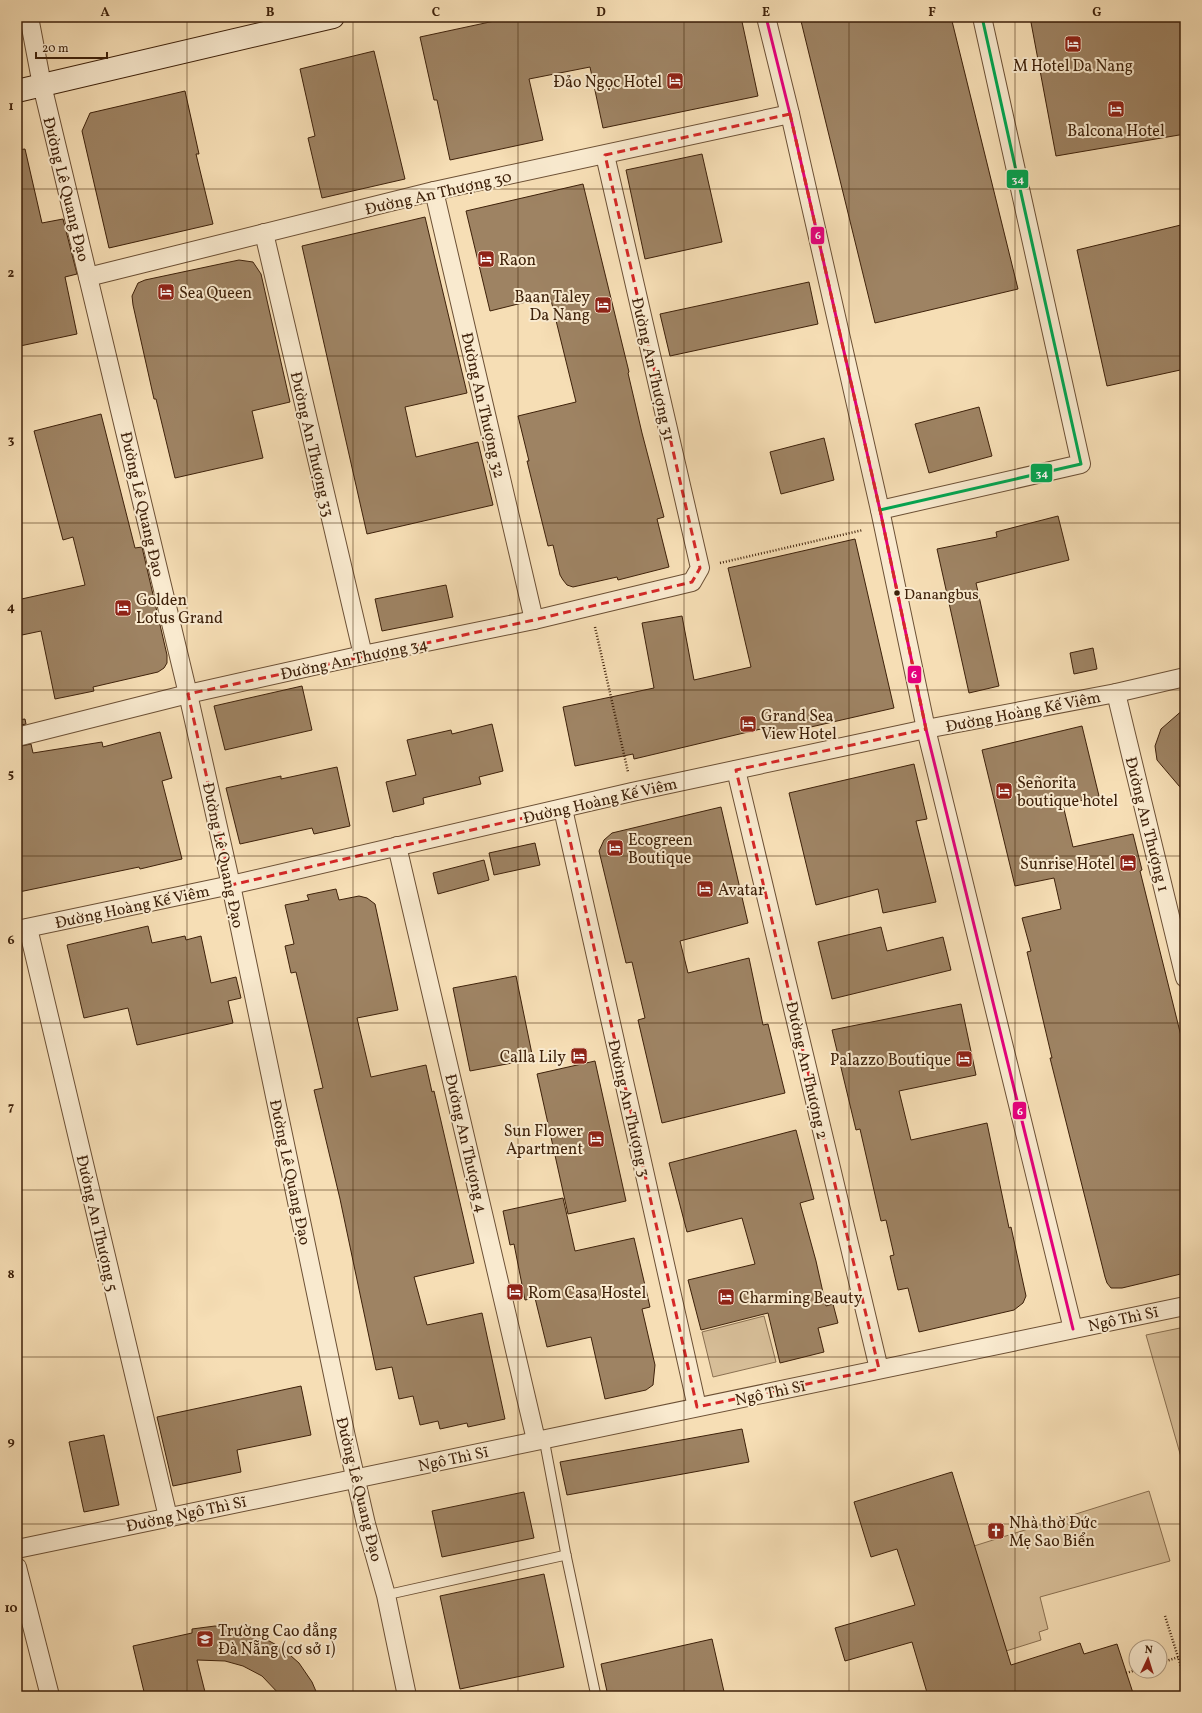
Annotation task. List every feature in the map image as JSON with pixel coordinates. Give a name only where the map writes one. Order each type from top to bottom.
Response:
[{"type":"street","name":"Đường Lê Quang Đạo","points":[[29,17],[42,85],[188,694],[231,885],[355,1478],[386,1595],[407,1696]]},
{"type":"street","points":[[17,91],[333,17]]},
{"type":"street","points":[[766,17],[790,114],[880,510],[926,729],[1073,1329]]},
{"type":"street","points":[[880,510],[1081,464],[982,17]]},
{"type":"street","name":"Đường An Thượng 30","points":[[88,277],[434,191],[790,114]]},
{"type":"street","name":"Đường An Thượng 31","points":[[605,155],[696,575]]},
{"type":"street","name":"Đường An Thượng 32","points":[[434,191],[534,620]]},
{"type":"street","name":"Đường An Thượng 33","points":[[264,233],[363,655]]},
{"type":"street","name":"Đường An Thượng 34","points":[[17,737],[188,694],[363,655],[534,620],[590,606],[696,575]]},
{"type":"street","name":"Đường Hoàng Kế Viêm","points":[[22,929],[231,885],[632,792],[926,729],[1185,677]]},
{"type":"street","name":"Đường An Thượng 1","points":[[1116,692],[1185,978]]},
{"type":"street","name":"Đường An Thượng 2","points":[[736,770],[879,1369]]},
{"type":"street","name":"Đường An Thượng 3","points":[[563,809],[697,1407]]},
{"type":"street","name":"Đường An Thượng 4","points":[[397,846],[540,1440]]},
{"type":"street","name":"Đường An Thượng 5","points":[[22,929],[168,1517]]},
{"type":"street","name":"Ngô Thì Sĩ","points":[[355,1478],[1185,1306]]},
{"type":"street","name":"Đường Ngô Thì Sĩ","points":[[17,1549],[355,1478]]},
{"type":"street","points":[[17,1567],[50,1696]]},
{"type":"lane","points":[[540,1440],[596,1696]]},
{"type":"lane","points":[[386,1595],[566,1555]]},
{"type":"path","points":[[696,575],[863,530],[880,510]]},
{"type":"path","points":[[590,606],[632,792]]},
{"type":"path","points":[[1165,1616],[1185,1679]]},
{"type":"path","points":[[1168,1660],[1185,1655]]},
{"type":"highlighted area","points":[[790,114],[880,510],[926,729],[736,770],[879,1369],[697,1407],[563,809],[231,885],[188,694],[534,620],[692,582],[700,568],[605,155]]},
{"type":"shaded area","points":[[764,1316],[776,1362],[713,1377],[702,1332]]},
{"type":"shaded area","points":[[1185,1327],[1185,1471],[1146,1335]]},
{"type":"shaded area","points":[[1149,1491],[1170,1561],[1040,1597],[1048,1629],[1039,1632],[1041,1640],[1006,1651],[974,1546]]},
{"type":"building","points":[[513,17],[741,17],[758,96],[603,128],[590,67],[529,79],[543,140],[450,160],[437,100],[434,100],[420,37]]},
{"type":"building","points":[[800,17],[951,17],[1018,289],[875,323]]},
{"type":"building","points":[[1030,17],[1185,17],[1185,134],[1056,156]]},
{"type":"building","points":[[374,51],[405,179],[322,198],[308,138],[315,136],[300,69]]},
{"type":"building","points":[[185,91],[199,154],[196,154],[213,224],[109,248],[82,131],[90,113]]},
{"type":"building","points":[[25,149],[42,223],[63,219],[77,274],[65,277],[77,334],[20,346],[17,332],[17,150]]},
{"type":"building","points":[[702,154],[722,242],[645,259],[626,170]]},
{"type":"building","points":[[583,184],[629,372],[642,433],[664,517],[657,519],[669,567],[618,580],[617,577],[573,587],[567,585],[563,580],[560,575],[553,545],[548,546],[527,461],[529,461],[518,416],[576,402],[550,296],[490,311],[466,211]]},
{"type":"building","points":[[425,217],[467,393],[405,407],[416,457],[478,442],[493,505],[367,534],[302,246]]},
{"type":"building","points":[[1185,224],[1185,369],[1107,386],[1077,250]]},
{"type":"building","points":[[239,260],[253,262],[261,274],[290,402],[252,411],[263,458],[175,478],[156,399],[154,399],[132,296],[138,283],[145,280]]},
{"type":"building","points":[[809,282],[818,324],[670,356],[660,314]]},
{"type":"building","points":[[979,407],[992,456],[929,473],[915,424]]},
{"type":"building","points":[[101,414],[135,548],[142,547],[167,655],[167,663],[164,668],[158,672],[93,687],[94,691],[55,699],[41,631],[22,635],[17,613],[17,600],[85,585],[73,537],[63,540],[34,431]]},
{"type":"building","points":[[824,438],[834,480],[781,494],[770,452]]},
{"type":"building","points":[[1058,516],[1069,560],[976,583],[999,686],[969,693],[937,549],[997,537],[996,532]]},
{"type":"building","points":[[855,539],[894,708],[767,737],[765,728],[634,759],[633,754],[575,766],[563,707],[654,688],[642,623],[682,616],[694,680],[751,667],[728,568]]},
{"type":"building","points":[[446,585],[453,617],[382,631],[375,599]]},
{"type":"building","points":[[1093,648],[1097,669],[1074,674],[1070,653]]},
{"type":"building","points":[[302,686],[312,730],[225,750],[214,706]]},
{"type":"building","points":[[1185,708],[1185,793],[1157,760],[1155,746],[1161,729]]},
{"type":"building","points":[[25,719],[26,724],[17,726],[17,720]]},
{"type":"building","points":[[492,724],[503,771],[479,777],[481,784],[423,798],[424,804],[393,812],[386,782],[416,775],[407,740],[451,730],[452,734]]},
{"type":"building","points":[[1082,726],[1099,796],[1063,805],[1073,847],[1133,834],[1142,870],[1140,871],[1185,1052],[1185,1273],[1122,1288],[1111,1288],[1105,1277],[1050,1058],[1052,1058],[1027,952],[1031,951],[1022,918],[1061,909],[1054,878],[1015,886],[982,750]]},
{"type":"building","points":[[160,732],[172,778],[162,781],[182,859],[140,869],[139,867],[19,892],[17,882],[17,747],[31,744],[33,753],[102,742],[103,747]]},
{"type":"building","points":[[914,764],[927,819],[916,821],[936,902],[883,913],[878,889],[816,905],[789,793]]},
{"type":"building","points":[[337,767],[350,826],[314,834],[312,828],[240,844],[226,788],[281,776],[281,779]]},
{"type":"building","points":[[721,807],[748,923],[680,941],[688,973],[749,958],[763,1025],[768,1024],[785,1093],[662,1123],[638,1020],[645,1018],[632,962],[626,963],[599,851],[604,840],[612,833]]},
{"type":"building","points":[[535,843],[540,865],[494,875],[489,853]]},
{"type":"building","points":[[484,860],[489,880],[438,894],[433,873]]},
{"type":"building","points":[[336,889],[339,900],[359,896],[367,898],[375,904],[398,1010],[357,1018],[371,1077],[426,1065],[432,1092],[434,1091],[474,1263],[414,1277],[427,1325],[482,1313],[505,1419],[468,1427],[467,1423],[440,1429],[438,1421],[420,1425],[413,1396],[399,1399],[392,1367],[376,1370],[340,1199],[314,1090],[323,1088],[296,972],[291,973],[285,946],[294,944],[285,905],[309,900],[307,895]]},
{"type":"building","points":[[148,926],[152,943],[185,936],[186,940],[201,936],[211,983],[236,977],[241,998],[228,1001],[233,1023],[137,1045],[128,1008],[84,1018],[67,945]]},
{"type":"building","points":[[881,927],[887,951],[943,937],[951,970],[832,999],[818,942]]},
{"type":"building","points":[[516,976],[533,1059],[470,1071],[453,988]]},
{"type":"building","points":[[961,1004],[976,1075],[899,1091],[911,1140],[987,1123],[1009,1228],[1011,1227],[1026,1296],[1023,1303],[1014,1310],[919,1332],[908,1288],[898,1290],[890,1256],[894,1255],[886,1220],[881,1221],[860,1129],[856,1130],[832,1030]]},
{"type":"building","points":[[595,1061],[626,1201],[568,1214],[537,1074]]},
{"type":"building","points":[[796,1130],[814,1199],[800,1203],[816,1261],[826,1306],[833,1304],[838,1323],[818,1328],[824,1352],[780,1363],[768,1313],[701,1330],[688,1280],[755,1264],[742,1218],[687,1232],[669,1163]]},
{"type":"building","points":[[563,1198],[575,1251],[634,1238],[650,1307],[642,1309],[655,1365],[653,1385],[646,1390],[605,1399],[591,1337],[547,1347],[535,1298],[525,1300],[514,1244],[510,1245],[503,1211]]},
{"type":"building","points":[[301,1386],[311,1435],[237,1450],[241,1472],[173,1486],[157,1417]]},
{"type":"building","points":[[742,1429],[749,1462],[567,1495],[560,1462]]},
{"type":"building","points":[[104,1435],[119,1505],[84,1512],[69,1442]]},
{"type":"building","points":[[952,1472],[1011,1665],[1080,1643],[1084,1654],[1117,1644],[1134,1696],[928,1696],[912,1642],[845,1661],[835,1628],[915,1605],[897,1549],[871,1557],[854,1502]]},
{"type":"building","points":[[524,1492],[534,1538],[442,1557],[432,1511]]},
{"type":"building","points":[[544,1574],[564,1667],[460,1689],[440,1596]]},
{"type":"building","points":[[215,1626],[260,1636],[282,1648],[299,1663],[312,1682],[318,1696],[281,1696],[262,1676],[243,1666],[225,1661],[197,1660],[206,1696],[145,1696],[133,1646],[192,1633],[192,1629]]},
{"type":"building","points":[[712,1639],[725,1696],[608,1696],[601,1664]]},
{"type":"transit line","name":"6","points":[[766,17],[790,114],[880,510],[926,729],[1073,1329]]},
{"type":"transit line","name":"34","points":[[880,510],[1081,464],[982,17]]},
{"type":"place","name":"M Hotel Da Nang","points":[[1073,44]]},
{"type":"place","name":"Đảo Ngọc Hotel","points":[[675,81]]},
{"type":"place","name":"Balcona Hotel","points":[[1116,109]]},
{"type":"place","name":"Raon","points":[[486,259]]},
{"type":"place","name":"Sea Queen","points":[[166,292]]},
{"type":"place","name":"Baan Taley Da Nang","points":[[603,305]]},
{"type":"place","name":"Danangbus","points":[[897,593]]},
{"type":"place","name":"Golden Lotus Grand","points":[[123,608]]},
{"type":"place","name":"Grand Sea View Hotel","points":[[748,724]]},
{"type":"place","name":"Señorita boutique hotel","points":[[1004,791]]},
{"type":"place","name":"Ecogreen Boutique","points":[[615,848]]},
{"type":"place","name":"Sunrise Hotel","points":[[1128,863]]},
{"type":"place","name":"Avatar","points":[[705,889]]},
{"type":"place","name":"Calla Lily","points":[[579,1056]]},
{"type":"place","name":"Palazzo Boutique","points":[[964,1059]]},
{"type":"place","name":"Sun Flower Apartment","points":[[596,1139]]},
{"type":"place","name":"Rom Casa Hostel","points":[[515,1292]]},
{"type":"place","name":"Charming Beauty","points":[[726,1297]]},
{"type":"place","name":"Nhà thờ Đức Mẹ Sao Biển","points":[[996,1531]]},
{"type":"place","name":"Trường Cao đẳng Đà Nẵng (cơ sở 1)","points":[[205,1639]]}]
